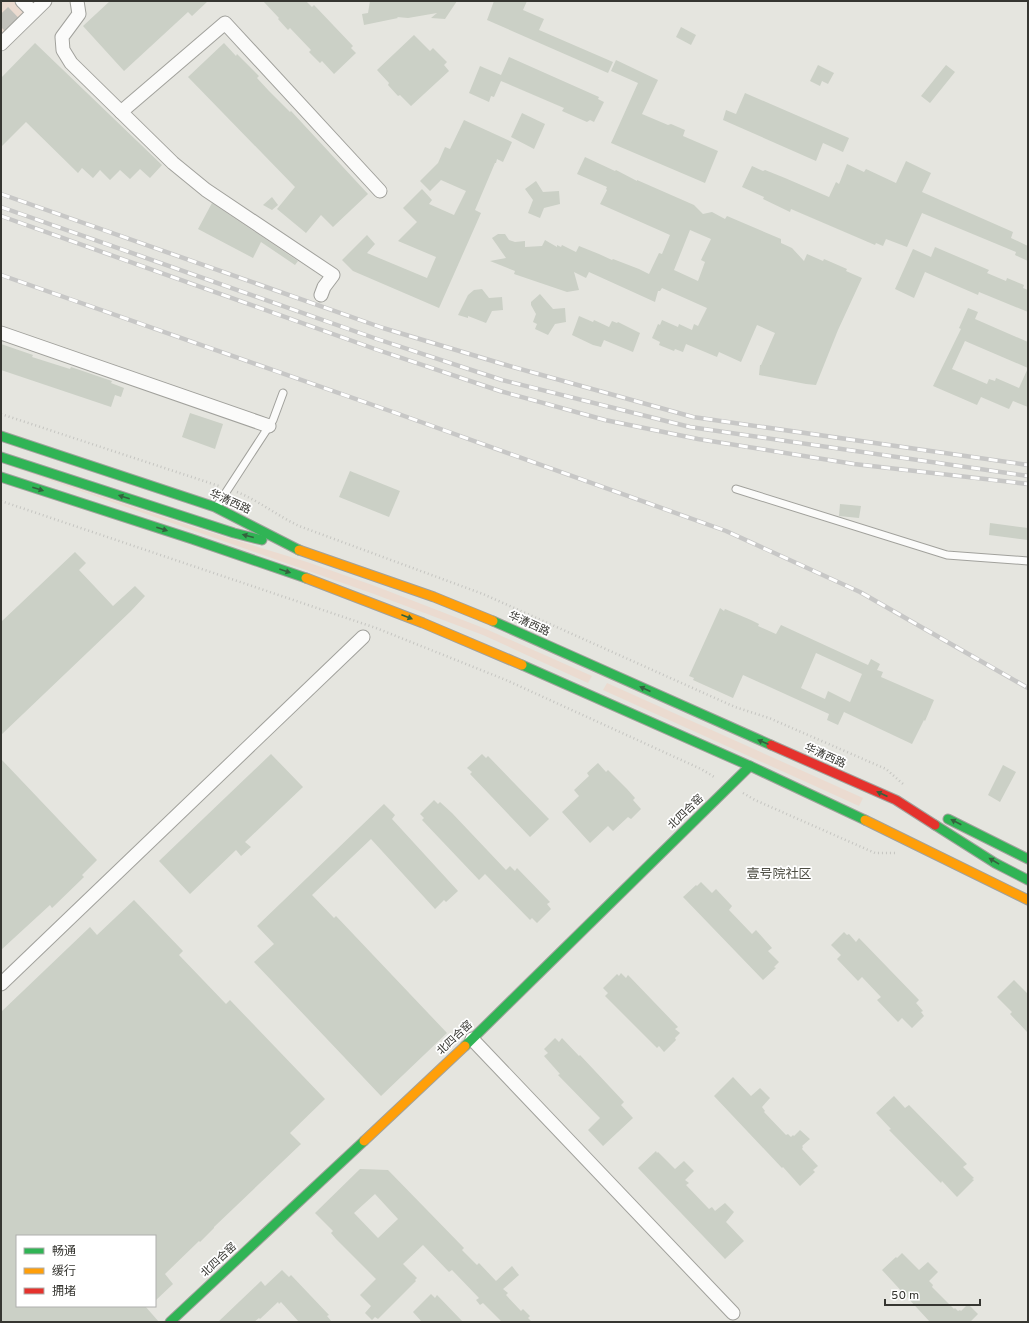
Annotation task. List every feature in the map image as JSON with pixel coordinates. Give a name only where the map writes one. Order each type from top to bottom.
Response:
[{"type":"main road","name":"华清西路","points":[[1,436],[215,507],[299,550],[427,595],[500,624],[896,800],[995,863],[1028,880]]},
{"type":"main road","points":[[1,457],[234,533],[299,550]]},
{"type":"main road","points":[[1,477],[309,579],[507,658],[750,766],[886,830],[1028,900]]},
{"type":"main road","name":"北四合窑","points":[[170,1322],[472,1039],[750,766]]},
{"type":"main road","points":[[896,800],[930,812]]},
{"type":"main road","points":[[942,816],[1028,859]]},
{"type":"main road","points":[[886,830],[926,860]]},
{"type":"street","points":[[22,1],[33,12]]},
{"type":"street","points":[[1,44],[45,1]]},
{"type":"street","points":[[77,1],[79,14],[62,36],[63,50],[72,63],[173,163],[206,190],[332,275],[324,287],[321,295]]},
{"type":"street","points":[[121,112],[225,23],[380,191]]},
{"type":"street","points":[[1,332],[269,426]]},
{"type":"street","points":[[1,984],[363,637]]},
{"type":"street","points":[[472,1039],[733,1313]]},
{"type":"lane","points":[[215,507],[273,420],[283,393]]},
{"type":"lane","points":[[736,489],[947,555],[1028,561]]},
{"type":"path","points":[[1,501],[376,628],[506,680],[701,769],[755,800],[875,853],[896,853]]},
{"type":"shaded area","points":[[1,1],[38,1],[1,37]]},
{"type":"shaded area","points":[[1,463],[206,531],[307,562],[375,586],[486,629],[592,676],[588,683],[483,635],[374,594]]},
{"type":"shaded area","points":[[607,683],[863,798],[859,806],[603,690]]},
{"type":"building","points":[[110,1],[208,1],[192,16],[188,12],[124,71],[83,26]]},
{"type":"building","points":[[263,1],[306,1],[312,7],[314,5],[353,46],[351,48],[356,53],[334,74],[322,61],[320,63],[309,52],[311,50],[290,28],[288,30]]},
{"type":"building","points":[[370,1],[457,1],[445,19],[431,18],[437,13],[408,18],[397,17],[398,18],[364,25],[362,14],[368,13]]},
{"type":"building","points":[[494,1],[527,1],[523,10],[544,19],[539,30],[613,62],[608,73],[487,20]]},
{"type":"building","points":[[681,27],[696,35],[691,45],[676,37]]},
{"type":"building","points":[[414,35],[430,51],[433,48],[447,62],[444,65],[449,71],[411,106],[400,95],[398,96],[377,70]]},
{"type":"building","points":[[35,43],[162,165],[150,178],[140,169],[130,179],[120,170],[110,180],[100,170],[93,178],[82,168],[78,173],[26,122],[1,147],[1,78]]},
{"type":"building","points":[[224,43],[236,56],[237,54],[259,76],[257,78],[269,91],[290,112],[291,111],[368,194],[333,227],[321,215],[306,233],[277,209],[295,187],[188,77]]},
{"type":"building","points":[[509,57],[599,97],[598,99],[604,102],[594,122],[590,120],[587,122],[562,111],[564,108],[501,81],[494,97],[491,96],[489,102],[469,93],[480,66],[501,75]]},
{"type":"building","points":[[616,60],[658,80],[642,114],[668,125],[671,124],[685,130],[683,136],[718,151],[705,183],[611,143],[638,83],[611,71]]},
{"type":"building","points":[[818,65],[834,73],[828,84],[822,81],[820,86],[810,81]]},
{"type":"building","points":[[946,65],[955,72],[930,103],[921,96]]},
{"type":"building","points":[[745,93],[849,138],[843,152],[823,143],[816,161],[723,120],[726,110],[736,114]]},
{"type":"building","points":[[522,113],[545,124],[534,149],[511,137]]},
{"type":"building","points":[[464,120],[512,142],[503,162],[497,159],[495,163],[475,210],[481,213],[439,308],[353,271],[342,260],[367,235],[375,244],[367,253],[427,278],[436,257],[398,241],[417,222],[403,208],[422,189],[432,200],[429,204],[454,215],[466,191],[441,180],[430,191],[420,181],[438,163],[445,147],[450,149]]},
{"type":"building","points":[[585,157],[694,205],[703,214],[712,212],[725,219],[727,216],[781,239],[781,243],[792,248],[804,261],[807,254],[823,261],[824,259],[847,269],[846,271],[862,278],[838,330],[816,385],[759,375],[760,365],[775,333],[757,325],[741,362],[719,352],[717,357],[686,344],[683,352],[675,349],[674,351],[659,345],[660,342],[652,338],[658,324],[660,325],[662,320],[678,327],[679,324],[692,330],[694,324],[698,326],[707,308],[662,288],[658,291],[655,302],[589,272],[586,278],[574,272],[579,290],[567,292],[514,274],[515,271],[490,261],[506,258],[492,238],[498,234],[505,234],[509,240],[515,242],[525,241],[525,247],[542,246],[545,240],[557,247],[557,245],[561,247],[562,245],[576,252],[579,246],[649,274],[659,253],[662,254],[670,235],[600,204],[607,187],[577,174]],"holes":[[[690,230],[711,239],[701,260],[705,262],[698,281],[674,270]]]},
{"type":"building","points":[[906,161],[931,173],[922,192],[1013,232],[1011,238],[1028,246],[1028,261],[1015,255],[1016,252],[922,213],[907,247],[886,239],[883,246],[876,243],[875,245],[791,209],[790,212],[763,199],[764,197],[742,187],[752,166],[829,197],[836,182],[839,184],[847,164],[864,172],[866,169],[896,183]]},
{"type":"building","points":[[536,181],[543,192],[559,191],[560,204],[544,208],[540,218],[528,213],[533,200],[525,189]]},
{"type":"building","points":[[272,197],[278,205],[272,210],[263,205]]},
{"type":"building","points":[[212,203],[298,261],[295,265],[261,242],[253,258],[198,229]]},
{"type":"building","points":[[935,247],[989,270],[987,273],[1006,281],[1007,278],[1024,285],[1023,288],[1028,290],[1028,312],[979,292],[978,295],[925,272],[914,298],[895,289],[913,249],[931,257]]},
{"type":"building","points":[[482,289],[489,298],[502,297],[503,310],[492,311],[486,323],[468,316],[468,318],[458,315],[468,295],[474,290]]},
{"type":"building","points":[[540,294],[553,309],[565,308],[566,322],[555,324],[548,335],[535,329],[537,324],[533,322],[536,314],[531,302]]},
{"type":"building","points":[[968,308],[978,312],[975,319],[1028,342],[1028,368],[1028,407],[1013,401],[1009,409],[981,397],[977,405],[933,386],[961,329],[959,328]],"holes":[[[965,341],[1028,368],[1019,388],[996,378],[995,381],[989,379],[987,384],[952,369]]]},
{"type":"building","points":[[579,316],[593,322],[594,320],[609,327],[612,321],[618,322],[640,333],[633,352],[604,340],[601,347],[593,345],[572,335]]},
{"type":"building","points":[[1,344],[33,355],[32,357],[70,369],[71,367],[112,381],[111,383],[124,388],[121,397],[115,395],[111,407],[1,370]]},
{"type":"building","points":[[190,413],[223,424],[215,449],[182,437]]},
{"type":"building","points":[[350,471],[400,491],[389,517],[339,497]]},
{"type":"building","points":[[840,504],[861,506],[859,518],[839,516]]},
{"type":"building","points":[[990,523],[1028,528],[1028,540],[989,535]]},
{"type":"building","points":[[75,552],[86,563],[79,570],[113,606],[135,586],[145,596],[1,735],[1,622]]},
{"type":"building","points":[[720,608],[724,611],[725,609],[751,620],[759,624],[758,626],[776,634],[781,625],[868,665],[871,659],[880,664],[877,670],[883,672],[881,677],[934,700],[925,721],[924,720],[912,744],[844,712],[838,725],[827,720],[829,714],[743,675],[733,698],[693,680],[694,678],[689,676]],"holes":[[[816,653],[862,674],[850,702],[828,691],[825,699],[801,688]]]},
{"type":"building","points":[[271,754],[303,787],[245,842],[251,847],[241,856],[236,850],[190,894],[159,861]]},
{"type":"building","points":[[482,754],[486,758],[488,756],[549,819],[530,837],[470,774],[472,772],[467,768]]},
{"type":"building","points":[[1,759],[97,860],[82,875],[84,877],[52,908],[50,905],[1,950]]},
{"type":"building","points":[[598,763],[606,772],[608,770],[627,789],[635,798],[633,800],[641,809],[631,819],[628,817],[613,831],[608,826],[590,843],[562,812],[579,796],[574,790],[589,776],[587,773]]},
{"type":"building","points":[[1003,765],[1016,772],[1000,802],[988,795]]},
{"type":"building","points":[[434,800],[438,804],[440,802],[452,813],[506,870],[510,866],[515,871],[517,868],[550,902],[547,904],[551,909],[537,923],[532,918],[530,920],[485,874],[479,880],[422,820],[424,818],[420,814]]},
{"type":"building","points":[[384,804],[395,815],[392,819],[458,891],[446,902],[444,900],[435,909],[371,839],[312,895],[334,918],[336,916],[447,1033],[381,1096],[254,962],[274,944],[257,926]]},
{"type":"building","points":[[701,882],[712,893],[716,889],[732,906],[729,910],[752,934],[756,930],[772,948],[768,951],[779,962],[774,967],[776,968],[763,980],[683,897]]},
{"type":"building","points":[[134,900],[183,951],[179,955],[226,1004],[230,1000],[325,1099],[290,1133],[301,1144],[165,1274],[173,1284],[156,1300],[156,1235],[16,1235],[16,1307],[146,1307],[159,1322],[1,1322],[1,1012],[90,927],[97,935]]},
{"type":"building","points":[[844,932],[847,935],[849,934],[856,942],[859,938],[919,1000],[916,1003],[923,1011],[921,1012],[924,1016],[912,1028],[902,1018],[898,1022],[877,1000],[881,997],[862,977],[858,981],[837,959],[841,955],[831,945]]},
{"type":"building","points":[[621,973],[626,978],[628,975],[678,1027],[675,1029],[680,1033],[675,1038],[676,1040],[664,1052],[659,1046],[657,1048],[605,996],[608,993],[603,988],[617,974],[619,976]]},
{"type":"building","points":[[1014,980],[1028,994],[1028,1033],[1010,1014],[1012,1012],[997,997]]},
{"type":"building","points":[[555,1038],[559,1042],[562,1038],[579,1056],[580,1055],[624,1102],[621,1105],[633,1118],[603,1146],[588,1130],[600,1118],[558,1075],[560,1074],[544,1056],[548,1053],[544,1049]]},
{"type":"building","points":[[733,1077],[751,1096],[760,1088],[770,1098],[762,1107],[765,1111],[764,1112],[786,1135],[788,1134],[791,1137],[793,1135],[794,1136],[800,1130],[810,1139],[802,1146],[802,1149],[818,1166],[813,1170],[815,1172],[800,1186],[714,1096]]},
{"type":"building","points":[[894,1096],[905,1108],[909,1105],[967,1164],[963,1167],[974,1178],[972,1179],[974,1180],[957,1197],[942,1181],[941,1183],[889,1130],[891,1129],[876,1113]]},
{"type":"building","points":[[656,1151],[675,1169],[684,1161],[694,1171],[685,1180],[689,1183],[686,1185],[709,1209],[712,1207],[715,1211],[725,1203],[734,1212],[726,1222],[744,1241],[725,1259],[638,1168]]},
{"type":"building","points":[[360,1169],[388,1170],[464,1248],[462,1250],[477,1265],[479,1263],[496,1281],[512,1266],[519,1275],[503,1289],[508,1293],[506,1295],[521,1311],[523,1309],[530,1316],[528,1318],[532,1322],[502,1322],[483,1303],[480,1305],[476,1300],[479,1298],[452,1270],[449,1272],[423,1245],[403,1264],[417,1278],[415,1280],[416,1281],[378,1319],[375,1317],[372,1320],[365,1313],[371,1306],[360,1295],[376,1279],[336,1239],[331,1233],[333,1231],[315,1213]],"holes":[[[375,1194],[398,1219],[378,1238],[354,1213]]]},
{"type":"building","points":[[902,1253],[919,1270],[928,1262],[938,1272],[929,1281],[933,1285],[932,1287],[954,1309],[955,1308],[958,1311],[961,1311],[968,1304],[978,1314],[971,1321],[972,1322],[930,1322],[882,1270]]},
{"type":"building","points":[[282,1270],[289,1277],[291,1275],[329,1315],[327,1316],[332,1322],[299,1322],[281,1302],[279,1304],[278,1302],[260,1319],[259,1318],[254,1322],[218,1322],[261,1281],[265,1286]]},
{"type":"building","points":[[431,1294],[435,1298],[437,1295],[463,1322],[422,1322],[413,1312]]},
{"type":"tunnel","points":[[1,27],[28,1]]},
{"type":"railway","points":[[1,194],[383,328],[506,365],[693,417],[1028,465]]},
{"type":"railway","points":[[1,207],[377,339],[502,380],[690,427],[1028,476]]},
{"type":"railway","points":[[1,216],[375,349],[500,391],[605,420],[698,439],[854,464],[1028,484]]},
{"type":"railway","points":[[1,275],[393,412],[726,531],[860,592],[1028,688]]},
{"type":"traffic: fast","points":[[1,436],[215,507],[299,550]]},
{"type":"traffic: fast","points":[[1,457],[234,533],[262,540]]},
{"type":"traffic: fast","points":[[1,477],[306,578]]},
{"type":"traffic: fast","points":[[493,621],[771,745]]},
{"type":"traffic: fast","points":[[522,665],[750,766],[865,820]]},
{"type":"traffic: fast","points":[[465,1046],[750,766]]},
{"type":"traffic: fast","points":[[948,819],[1028,859]]},
{"type":"traffic: fast","points":[[935,825],[995,863],[1028,880]]},
{"type":"traffic: fast","points":[[170,1322],[364,1141]]},
{"type":"traffic: slow","points":[[299,550],[434,597],[493,621]]},
{"type":"traffic: slow","points":[[306,578],[423,623],[522,665]]},
{"type":"traffic: slow","points":[[865,820],[1028,900]]},
{"type":"traffic: slow","points":[[364,1141],[465,1046]]},
{"type":"traffic: jam","points":[[771,745],[896,800],[935,825]]},
{"type":"district","name":"壹号院社区","points":[[779,875]]}]
